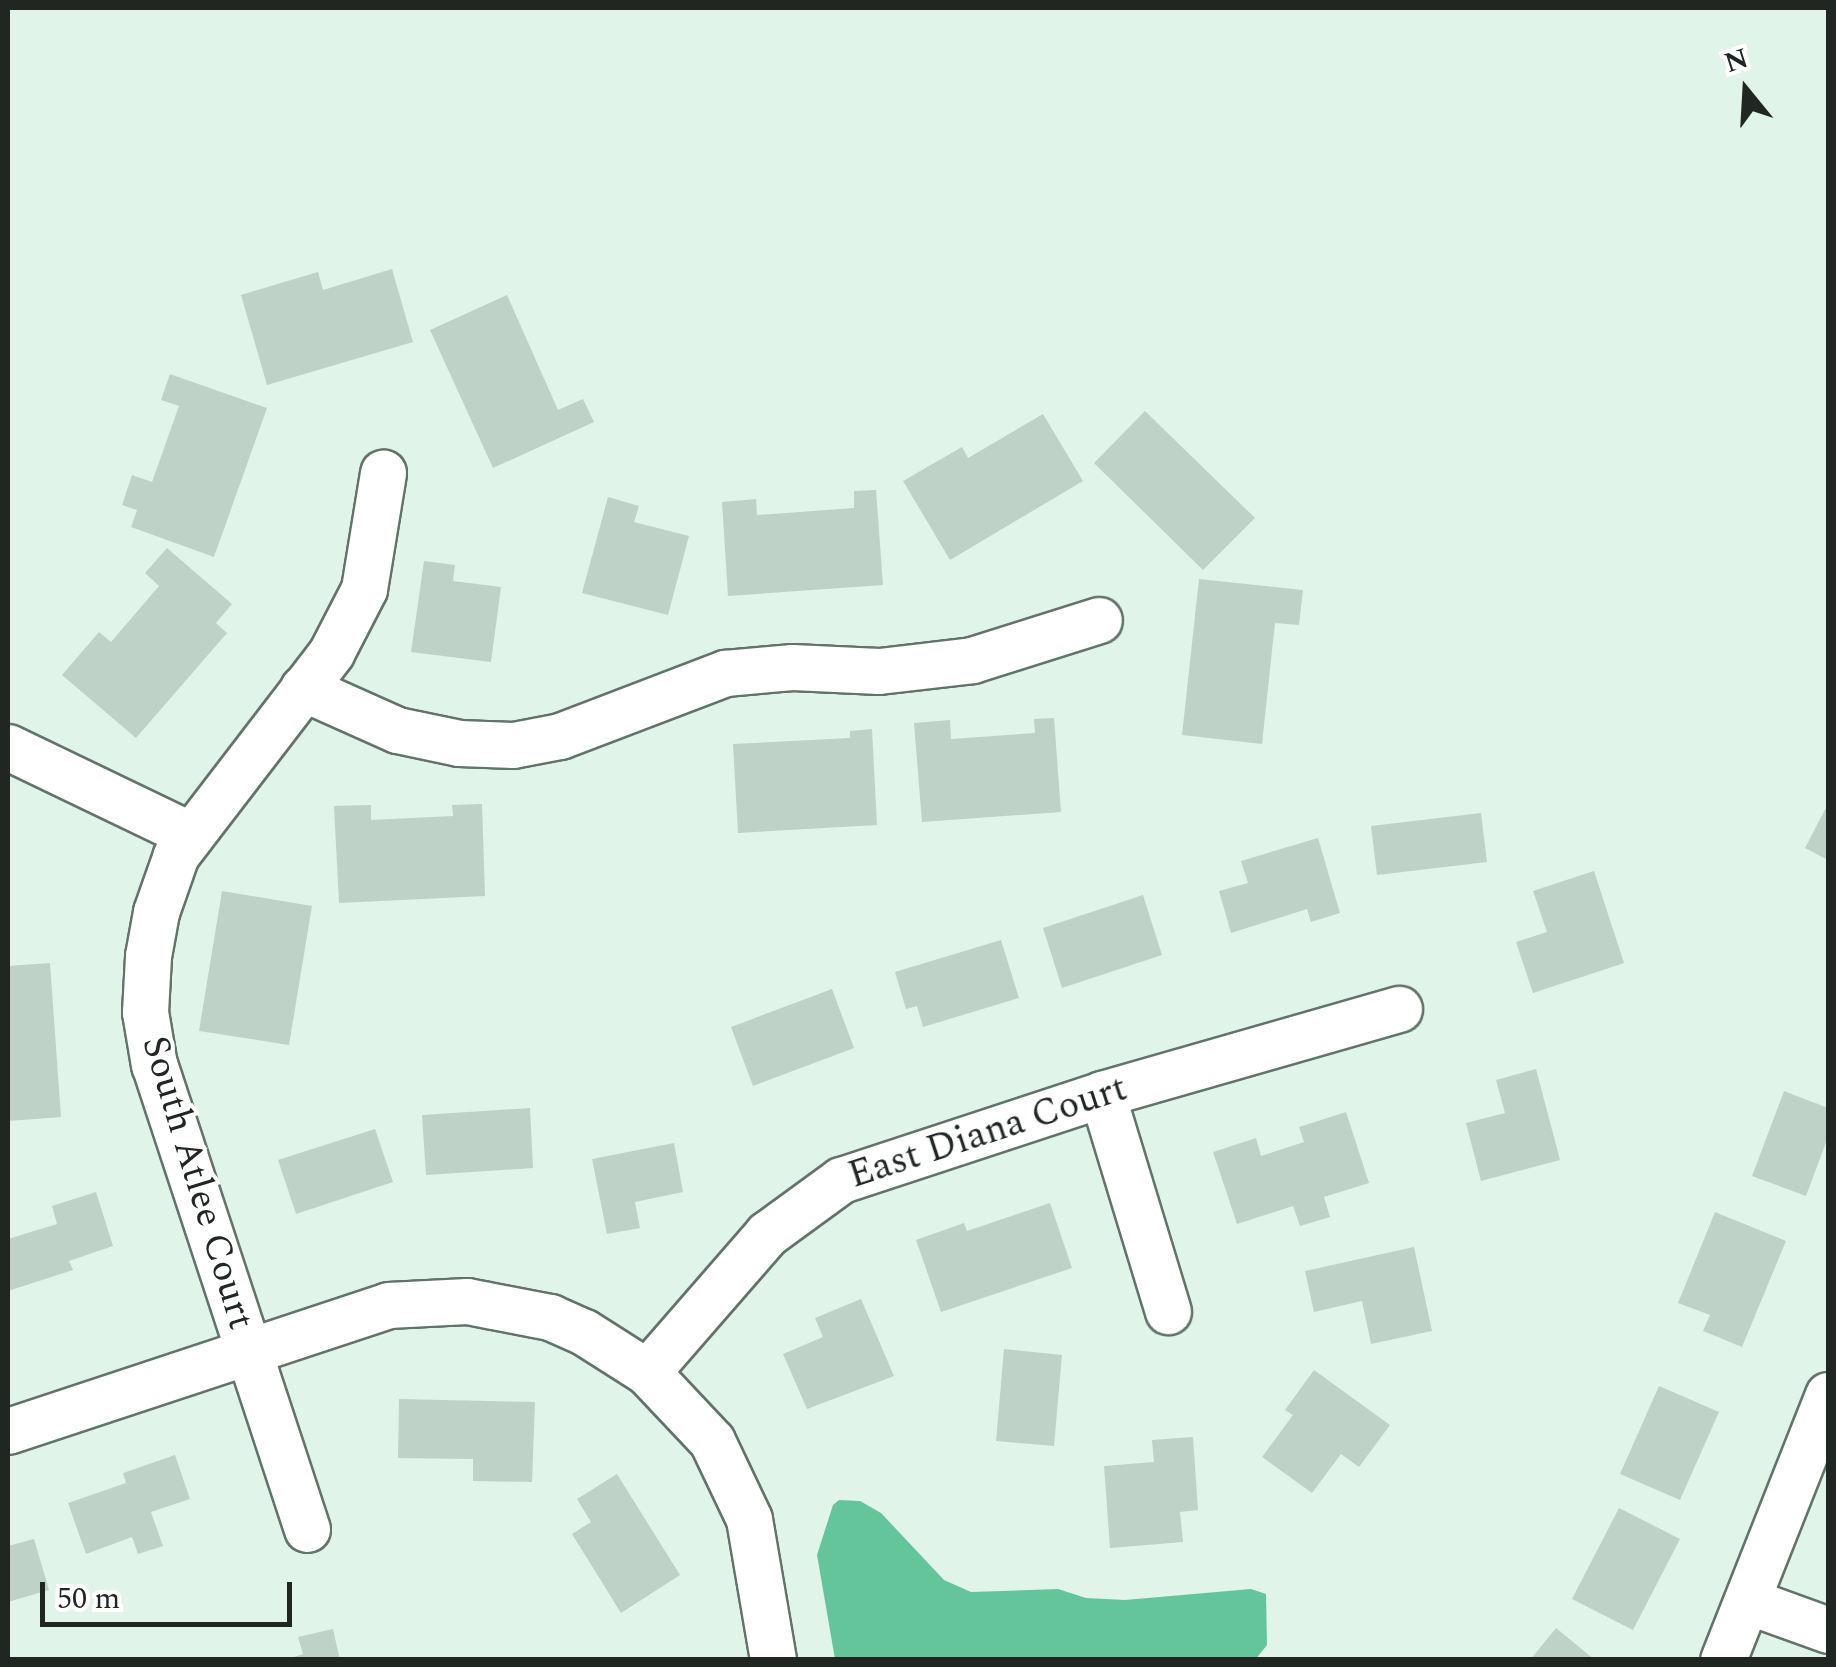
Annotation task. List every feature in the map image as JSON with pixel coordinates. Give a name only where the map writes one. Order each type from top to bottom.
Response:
[{"type":"street","name":"South Atlee Court","points":[[306,1529],[160,1083],[145,1012],[156,912],[176,855],[332,653],[364,589],[383,473]]},
{"type":"street","points":[[303,688],[397,730],[459,743],[513,746],[560,736],[725,672],[792,667],[879,672],[972,660],[1099,620]]},
{"type":"street","points":[[8,747],[191,834]]},
{"type":"street","name":"East Diana Court","points":[[646,1372],[767,1234],[815,1195],[877,1165],[1102,1094],[1399,1009]]},
{"type":"street","points":[[1102,1094],[1168,1311]]},
{"type":"street","points":[[8,1431],[388,1305],[467,1301],[550,1317],[584,1332],[646,1372],[712,1440],[732,1476],[749,1520],[773,1660]]},
{"type":"street","points":[[1723,1660],[1828,1394]]},
{"type":"street","points":[[1748,1601],[1828,1630]]},
{"type":"shaded area","points":[[839,1500],[860,1501],[881,1513],[944,1580],[971,1592],[1058,1589],[1086,1598],[1125,1600],[1251,1589],[1266,1594],[1267,1645],[1255,1660],[835,1659],[817,1555],[833,1505]]},
{"type":"building","points":[[392,269],[413,342],[267,385],[241,295],[318,272],[323,290]]},
{"type":"building","points":[[507,295],[558,410],[583,399],[594,422],[493,468],[430,330]]},
{"type":"building","points":[[170,374],[267,408],[214,557],[131,527],[137,510],[122,505],[132,475],[152,482],[179,406],[161,400]]},
{"type":"building","points":[[1145,411],[1255,518],[1203,570],[1094,463]]},
{"type":"building","points":[[1043,414],[1083,481],[950,560],[903,481],[962,447],[968,458]]},
{"type":"building","points":[[876,490],[883,585],[728,596],[722,502],[756,499],[757,515],[854,508],[854,491]]},
{"type":"building","points":[[608,497],[639,506],[634,522],[689,536],[668,615],[582,593]]},
{"type":"building","points":[[167,548],[232,604],[216,623],[227,633],[136,738],[62,675],[99,632],[111,642],[159,586],[145,573]]},
{"type":"building","points":[[424,561],[455,565],[453,581],[501,587],[491,662],[411,652]]},
{"type":"building","points":[[1199,579],[1303,590],[1299,625],[1275,623],[1262,744],[1182,735]]},
{"type":"building","points":[[1054,718],[1061,812],[922,822],[914,723],[950,720],[951,739],[1035,733],[1034,719]]},
{"type":"building","points":[[872,729],[877,825],[738,833],[733,744],[850,738],[850,731]]},
{"type":"building","points":[[482,804],[485,896],[339,903],[334,806],[371,805],[371,820],[453,816],[452,805]]},
{"type":"building","points":[[1828,804],[1828,860],[1805,848]]},
{"type":"building","points":[[1481,813],[1487,862],[1377,875],[1371,826]]},
{"type":"building","points":[[1318,838],[1340,913],[1311,922],[1307,909],[1231,933],[1219,891],[1248,883],[1241,861]]},
{"type":"building","points":[[1594,871],[1624,963],[1533,993],[1516,942],[1547,932],[1533,891]]},
{"type":"building","points":[[222,891],[312,906],[289,1045],[199,1031]]},
{"type":"building","points":[[1143,895],[1162,955],[1062,988],[1043,928]]},
{"type":"building","points":[[1001,940],[1019,998],[923,1027],[917,1006],[906,1009],[895,972]]},
{"type":"building","points":[[50,963],[61,1117],[8,1121],[8,966]]},
{"type":"building","points":[[832,989],[854,1048],[753,1086],[731,1027]]},
{"type":"building","points":[[1536,1069],[1560,1160],[1481,1181],[1466,1123],[1505,1113],[1496,1080]]},
{"type":"building","points":[[1784,1091],[1828,1108],[1828,1137],[1806,1196],[1752,1176]]},
{"type":"building","points":[[530,1108],[533,1168],[426,1175],[422,1115]]},
{"type":"building","points":[[1346,1112],[1369,1183],[1324,1197],[1330,1217],[1300,1226],[1293,1206],[1237,1224],[1213,1152],[1256,1138],[1261,1156],[1304,1142],[1299,1127]]},
{"type":"building","points":[[375,1129],[393,1182],[296,1214],[278,1160]]},
{"type":"building","points":[[674,1143],[683,1192],[635,1202],[640,1228],[607,1234],[592,1159]]},
{"type":"building","points":[[96,1192],[113,1246],[69,1261],[73,1270],[8,1291],[8,1239],[57,1224],[52,1206]]},
{"type":"building","points":[[1050,1203],[1072,1268],[941,1312],[916,1240],[964,1223],[967,1231]]},
{"type":"building","points":[[1715,1212],[1786,1241],[1742,1347],[1703,1331],[1710,1315],[1678,1303]]},
{"type":"building","points":[[1414,1247],[1432,1331],[1371,1344],[1362,1301],[1314,1312],[1305,1271]]},
{"type":"building","points":[[861,1299],[894,1376],[807,1409],[783,1354],[823,1337],[815,1318]]},
{"type":"building","points":[[1004,1349],[1062,1355],[1054,1446],[996,1441]]},
{"type":"building","points":[[1314,1370],[1390,1425],[1359,1467],[1341,1454],[1312,1493],[1262,1457],[1293,1415],[1285,1410]]},
{"type":"building","points":[[1659,1386],[1719,1412],[1680,1500],[1620,1474]]},
{"type":"building","points":[[399,1399],[535,1402],[532,1482],[473,1481],[473,1459],[398,1458]]},
{"type":"building","points":[[1193,1437],[1198,1510],[1180,1512],[1183,1542],[1110,1548],[1104,1466],[1154,1462],[1152,1440]]},
{"type":"building","points":[[175,1455],[190,1499],[151,1512],[163,1546],[138,1554],[132,1537],[86,1554],[68,1503],[126,1483],[123,1473]]},
{"type":"building","points":[[617,1474],[680,1575],[621,1613],[572,1534],[591,1522],[577,1499]]},
{"type":"building","points":[[1619,1508],[1680,1539],[1633,1630],[1572,1599]]},
{"type":"building","points":[[34,1539],[49,1590],[8,1602],[8,1546]]},
{"type":"building","points":[[1556,1628],[1595,1660],[1530,1660]]},
{"type":"building","points":[[333,1629],[340,1660],[285,1660],[303,1654],[298,1637]]}]
